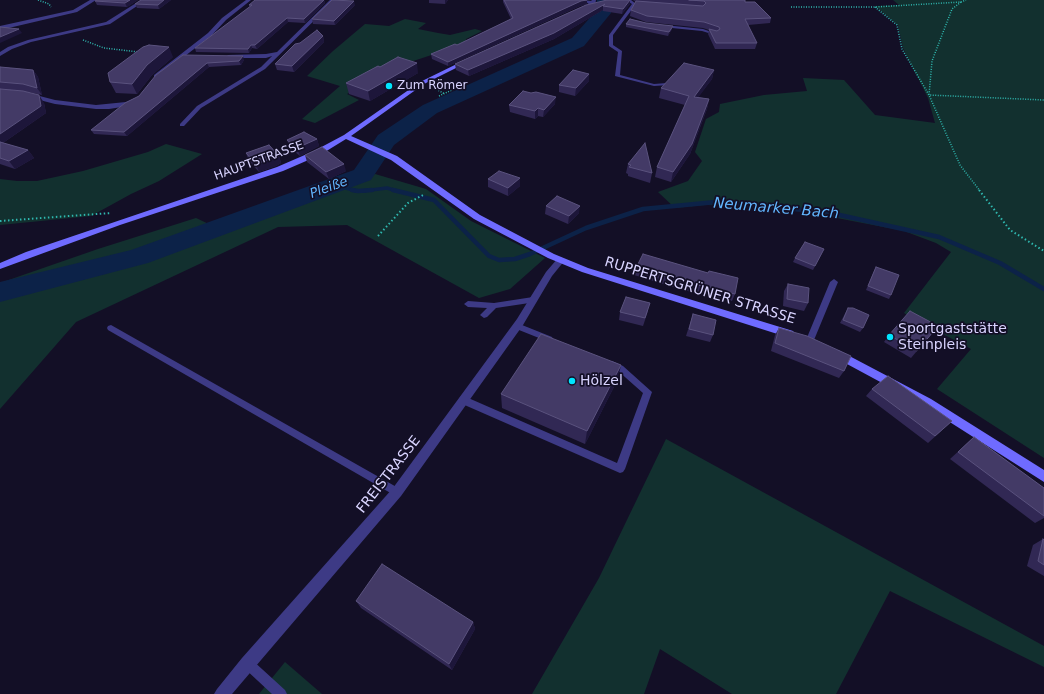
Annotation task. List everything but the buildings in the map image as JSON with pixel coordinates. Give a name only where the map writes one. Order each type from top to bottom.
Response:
[{"type":"street","points":[[0,28],[75,11],[94,0]]},
{"type":"street","points":[[0,54],[10,48],[30,42],[68,34],[108,23],[144,0]]},
{"type":"street","points":[[151,82],[166,67],[184,55],[210,34],[224,19],[249,0]]},
{"type":"street","points":[[182,125],[199,107],[263,68],[333,0]]},
{"type":"street","points":[[586,0],[595,3]]},
{"type":"street","points":[[583,8],[595,3]]},
{"type":"street","points":[[224,56],[266,56],[278,53]]},
{"type":"street","points":[[184,55],[197,55]]},
{"type":"street","name":"HAUPTSTRASSE","points":[[0,266],[29,254],[117,223],[280,169],[317,153],[346,136],[422,83],[474,58]]},
{"type":"street","points":[[0,92],[28,95],[55,102],[109,107],[128,104],[139,98]]},
{"type":"street","name":"RUPPERTSGRÜNER STRASSE","points":[[346,136],[394,158],[477,217],[556,258],[585,270],[813,342]]},
{"type":"street","name":"FREISTRASSE","points":[[222,694],[247,663],[397,492],[517,326],[549,274],[556,258]]},
{"type":"street","points":[[829,349],[854,361],[927,402],[1044,477]]},
{"type":"lane","points":[[628,0],[634,4],[642,4]]},
{"type":"lane","points":[[634,4],[611,35],[611,46],[620,52],[617,76],[654,85],[667,84]]},
{"type":"lane","points":[[624,17],[630,20]]},
{"type":"lane","points":[[660,26],[703,30],[715,34]]},
{"type":"lane","points":[[813,342],[834,282]]},
{"type":"lane","points":[[468,304],[494,306],[533,300]]},
{"type":"lane","points":[[484,315],[494,306]]},
{"type":"lane","points":[[517,326],[556,342]]},
{"type":"lane","points":[[111,328],[397,492]]},
{"type":"lane","points":[[463,400],[620,469],[648,392],[620,368],[606,362]]},
{"type":"lane","points":[[247,663],[281,694]]},
{"type":"path","points":[[929,96],[932,61],[952,9],[966,0]]},
{"type":"path","points":[[791,7],[875,7],[961,2]]},
{"type":"path","points":[[875,7],[897,25],[902,49],[929,96],[960,166],[1010,230],[1035,247],[1044,251]]},
{"type":"path","points":[[68,34],[104,48],[142,52]]},
{"type":"path","points":[[439,96],[454,89]]},
{"type":"path","points":[[929,96],[1044,100]]},
{"type":"path","points":[[378,236],[408,203],[431,191]]},
{"type":"path","points":[[0,221],[112,213],[117,223]]},
{"type":"green space","points":[[893,0],[1044,0],[1044,458],[937,389],[971,349],[904,313],[951,252],[936,243],[904,231],[801,211],[748,206],[705,205],[675,208],[658,192],[688,181],[702,161],[695,152],[706,119],[719,112],[720,104],[764,95],[807,91],[803,78],[844,80],[875,115],[935,123],[928,98],[903,48],[898,25],[875,6],[899,5]]},
{"type":"green space","points":[[405,19],[426,23],[418,29],[450,35],[475,29],[482,31],[466,39],[465,44],[401,65],[382,74],[347,94],[359,100],[315,123],[302,119],[340,86],[307,76],[333,51],[365,24],[389,26]]},
{"type":"green space","points":[[166,144],[202,154],[159,181],[131,194],[91,216],[0,225],[0,179],[37,181],[83,171],[148,152]]},
{"type":"green space","points":[[375,174],[426,189],[471,221],[545,258],[510,289],[479,298],[347,225],[278,227],[76,322],[0,409],[0,283],[98,249],[196,218],[215,227]]},
{"type":"green space","points":[[666,439],[1044,646],[1044,667],[890,591],[836,694],[732,694],[660,649],[644,694],[532,694],[599,578]]},
{"type":"green space","points":[[285,662],[322,694],[259,694]]},
{"type":"waterway","name":"Pleiße","points":[[0,292],[138,257],[363,175],[386,140],[430,109],[578,42],[603,13],[605,0]]},
{"type":"waterway","name":"Neumarker Bach","points":[[339,186],[353,190]]},
{"type":"waterway","name":"Neumarker Bach","points":[[370,190],[387,188],[397,191]]},
{"type":"waterway","name":"Neumarker Bach","points":[[353,190],[370,190]]},
{"type":"waterway","name":"Neumarker Bach","points":[[363,191],[370,190]]},
{"type":"waterway","name":"Neumarker Bach","points":[[397,191],[434,200],[489,256],[499,260],[515,259],[530,254],[586,228],[643,209],[716,202],[826,212],[939,237],[1000,263],[1044,289]]},
{"type":"place","name":"Zum Römer","points":[[389,86]]},
{"type":"place","name":"Sportgaststätte Steinpleis","points":[[890,337]]},
{"type":"place","name":"Hölzel","points":[[572,381]]}]
